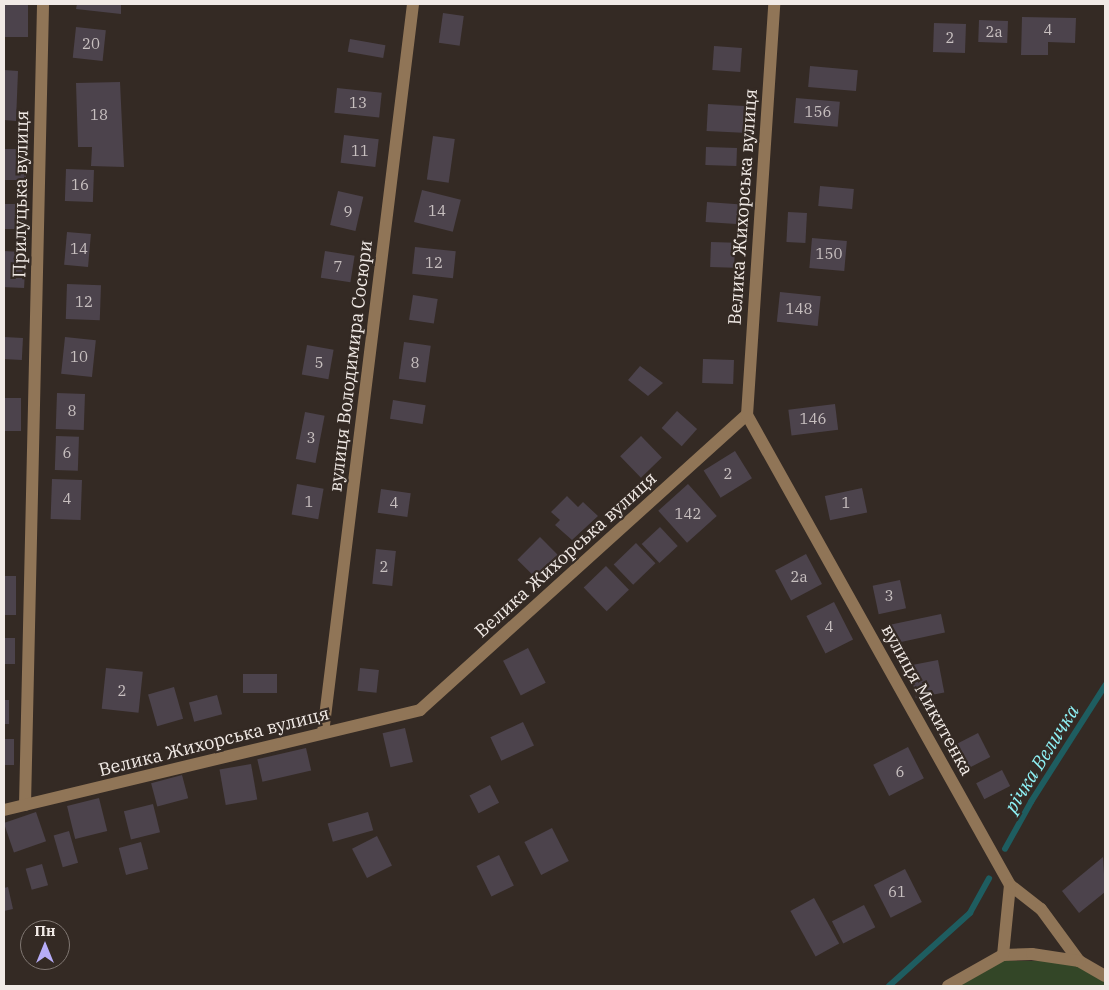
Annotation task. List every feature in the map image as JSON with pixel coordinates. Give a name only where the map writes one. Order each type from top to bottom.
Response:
[{"type":"street","name":"Прилуцька вулиця","points":[[25,805],[43,4]]},
{"type":"street","name":"вулиця Володимира Сосюри","points":[[323,734],[413,4]]},
{"type":"street","name":"Велика Жихорська вулиця","points":[[4,810],[420,710],[747,415],[774,4]]},
{"type":"street","name":"вулиця Микитенка","points":[[747,415],[1010,885],[1041,909],[1079,962],[1105,976]]},
{"type":"street","points":[[1003,955],[1010,885]]},
{"type":"street","points":[[948,986],[1003,955],[1032,954],[1079,962]]},
{"type":"green space","points":[[993,961],[1079,961],[1105,972],[1105,986],[950,986]]},
{"type":"building","points":[[4,4],[28,4],[28,37],[4,37]]},
{"type":"building","points":[[77,4],[121,4],[121,14],[76,9]]},
{"type":"building","points":[[443,13],[464,16],[460,46],[439,43]]},
{"type":"building","points":[[1022,17],[1076,18],[1075,43],[1048,42],[1048,55],[1021,55]]},
{"type":"building","points":[[979,20],[1008,21],[1007,43],[978,42]]},
{"type":"building","points":[[934,23],[966,24],[965,53],[933,52]]},
{"type":"building","points":[[76,27],[106,30],[103,61],[73,58]]},
{"type":"building","points":[[350,39],[385,45],[383,58],[348,52]]},
{"type":"building","points":[[714,46],[742,48],[740,72],[712,70]]},
{"type":"building","points":[[810,66],[858,70],[856,91],[808,87]]},
{"type":"building","points":[[4,70],[18,71],[16,121],[4,120]]},
{"type":"building","points":[[120,82],[124,167],[91,166],[92,147],[78,147],[76,83]]},
{"type":"building","points":[[337,88],[382,93],[379,118],[334,113]]},
{"type":"building","points":[[796,98],[840,102],[838,127],[794,123]]},
{"type":"building","points":[[708,104],[744,106],[743,133],[707,131]]},
{"type":"building","points":[[344,135],[379,139],[375,167],[341,163]]},
{"type":"building","points":[[433,136],[455,139],[449,183],[427,180]]},
{"type":"building","points":[[706,147],[737,148],[736,166],[705,165]]},
{"type":"building","points":[[4,149],[26,149],[26,180],[4,180]]},
{"type":"building","points":[[66,169],[94,170],[93,202],[65,201]]},
{"type":"building","points":[[820,186],[854,189],[852,209],[818,206]]},
{"type":"building","points":[[422,190],[461,200],[453,232],[414,222]]},
{"type":"building","points":[[338,191],[363,197],[355,231],[330,225]]},
{"type":"building","points":[[707,202],[738,204],[737,224],[706,222]]},
{"type":"building","points":[[4,204],[25,204],[25,229],[4,229]]},
{"type":"building","points":[[788,212],[807,213],[805,243],[786,242]]},
{"type":"building","points":[[67,232],[91,234],[88,267],[64,265]]},
{"type":"building","points":[[812,238],[847,241],[844,271],[809,268]]},
{"type":"building","points":[[711,242],[735,243],[734,268],[710,267]]},
{"type":"building","points":[[415,247],[456,251],[453,278],[412,274]]},
{"type":"building","points":[[4,251],[26,252],[24,288],[4,287]]},
{"type":"building","points":[[325,251],[355,256],[350,282],[321,278]]},
{"type":"building","points":[[67,284],[101,285],[100,320],[66,319]]},
{"type":"building","points":[[780,292],[821,296],[818,326],[777,322]]},
{"type":"building","points":[[413,295],[438,299],[434,324],[409,320]]},
{"type":"building","points":[[4,337],[23,338],[22,360],[4,359]]},
{"type":"building","points":[[65,337],[96,340],[92,377],[61,374]]},
{"type":"building","points":[[404,342],[431,346],[426,382],[399,379]]},
{"type":"building","points":[[307,345],[334,350],[328,379],[302,375]]},
{"type":"building","points":[[703,359],[734,360],[733,384],[702,383]]},
{"type":"building","points":[[640,366],[663,383],[648,396],[628,380]]},
{"type":"building","points":[[57,393],[85,394],[84,430],[56,429]]},
{"type":"building","points":[[4,398],[21,398],[21,431],[4,431]]},
{"type":"building","points":[[393,400],[426,405],[423,424],[390,419]]},
{"type":"building","points":[[835,404],[838,430],[792,436],[788,410]]},
{"type":"building","points":[[677,411],[697,429],[682,446],[662,428]]},
{"type":"building","points":[[305,412],[325,416],[315,463],[296,459]]},
{"type":"building","points":[[56,436],[79,437],[78,471],[55,470]]},
{"type":"building","points":[[641,436],[662,458],[641,478],[620,456]]},
{"type":"building","points":[[735,451],[752,478],[721,498],[704,471]]},
{"type":"building","points":[[52,479],[82,480],[81,520],[51,519]]},
{"type":"building","points":[[297,484],[324,489],[318,519],[292,515]]},
{"type":"building","points":[[688,484],[717,516],[687,543],[658,511]]},
{"type":"building","points":[[862,488],[867,512],[830,520],[825,496]]},
{"type":"building","points":[[381,489],[411,493],[407,517],[378,513]]},
{"type":"building","points":[[567,496],[578,507],[583,502],[598,516],[572,540],[555,525],[560,520],[551,512]]},
{"type":"building","points":[[660,527],[678,546],[659,563],[642,544]]},
{"type":"building","points":[[540,537],[558,555],[535,577],[517,560]]},
{"type":"building","points":[[636,543],[655,563],[633,585],[614,565]]},
{"type":"building","points":[[376,549],[396,551],[392,586],[372,584]]},
{"type":"building","points":[[806,554],[822,584],[791,600],[775,570]]},
{"type":"building","points":[[606,566],[629,590],[607,611],[584,588]]},
{"type":"building","points":[[4,576],[16,576],[16,615],[4,615]]},
{"type":"building","points":[[900,580],[906,608],[879,614],[873,586]]},
{"type":"building","points":[[834,602],[853,639],[825,653],[806,616]]},
{"type":"building","points":[[941,614],[945,633],[894,643],[890,625]]},
{"type":"building","points":[[4,638],[15,638],[15,664],[4,664]]},
{"type":"building","points":[[528,648],[546,683],[521,695],[503,661]]},
{"type":"building","points":[[938,660],[944,692],[916,698],[910,666]]},
{"type":"building","points":[[106,668],[143,672],[139,713],[102,709]]},
{"type":"building","points":[[360,668],[379,670],[376,693],[358,691]]},
{"type":"building","points":[[243,674],[277,674],[277,693],[243,693]]},
{"type":"building","points":[[174,687],[183,719],[157,726],[148,694]]},
{"type":"building","points":[[217,695],[222,714],[194,722],[189,703]]},
{"type":"building","points":[[4,700],[9,700],[9,724],[4,724]]},
{"type":"building","points":[[523,722],[534,746],[501,761],[490,737]]},
{"type":"building","points":[[405,728],[413,762],[390,767],[383,733]]},
{"type":"building","points":[[978,733],[990,757],[964,770],[952,746]]},
{"type":"building","points":[[4,739],[14,739],[14,765],[4,765]]},
{"type":"building","points":[[908,747],[924,778],[889,796],[873,765]]},
{"type":"building","points":[[306,748],[311,770],[262,782],[257,759]]},
{"type":"building","points":[[251,764],[257,799],[226,805],[219,770]]},
{"type":"building","points":[[1002,770],[1010,786],[984,799],[976,783]]},
{"type":"building","points":[[182,775],[188,798],[157,806],[151,783]]},
{"type":"building","points":[[490,785],[499,803],[479,813],[470,795]]},
{"type":"building","points":[[99,798],[107,831],[75,839],[67,806]]},
{"type":"building","points":[[153,804],[160,832],[131,839],[124,811]]},
{"type":"building","points":[[36,812],[46,841],[14,852],[4,823]]},
{"type":"building","points":[[368,812],[373,830],[333,842],[328,824]]},
{"type":"building","points":[[552,828],[569,861],[541,875],[524,842]]},
{"type":"building","points":[[69,831],[78,863],[63,867],[54,835]]},
{"type":"building","points":[[377,836],[392,865],[367,878],[352,849]]},
{"type":"building","points":[[141,842],[148,869],[126,875],[119,848]]},
{"type":"building","points":[[499,855],[514,886],[491,897],[477,866]]},
{"type":"building","points":[[1103,857],[1105,892],[1079,913],[1062,891]]},
{"type":"building","points":[[42,864],[48,885],[32,890],[26,869]]},
{"type":"building","points":[[905,869],[922,902],[891,918],[874,885]]},
{"type":"building","points":[[8,887],[13,909],[4,911],[4,888]]},
{"type":"building","points":[[814,898],[839,943],[816,957],[790,911]]},
{"type":"building","points":[[864,905],[875,927],[843,944],[832,921]]},
{"type":"waterway","name":"річка Величка","points":[[1005,849],[1031,802],[1105,686]]},
{"type":"waterway","name":"річка Величка","points":[[889,986],[970,913],[989,879]]}]
